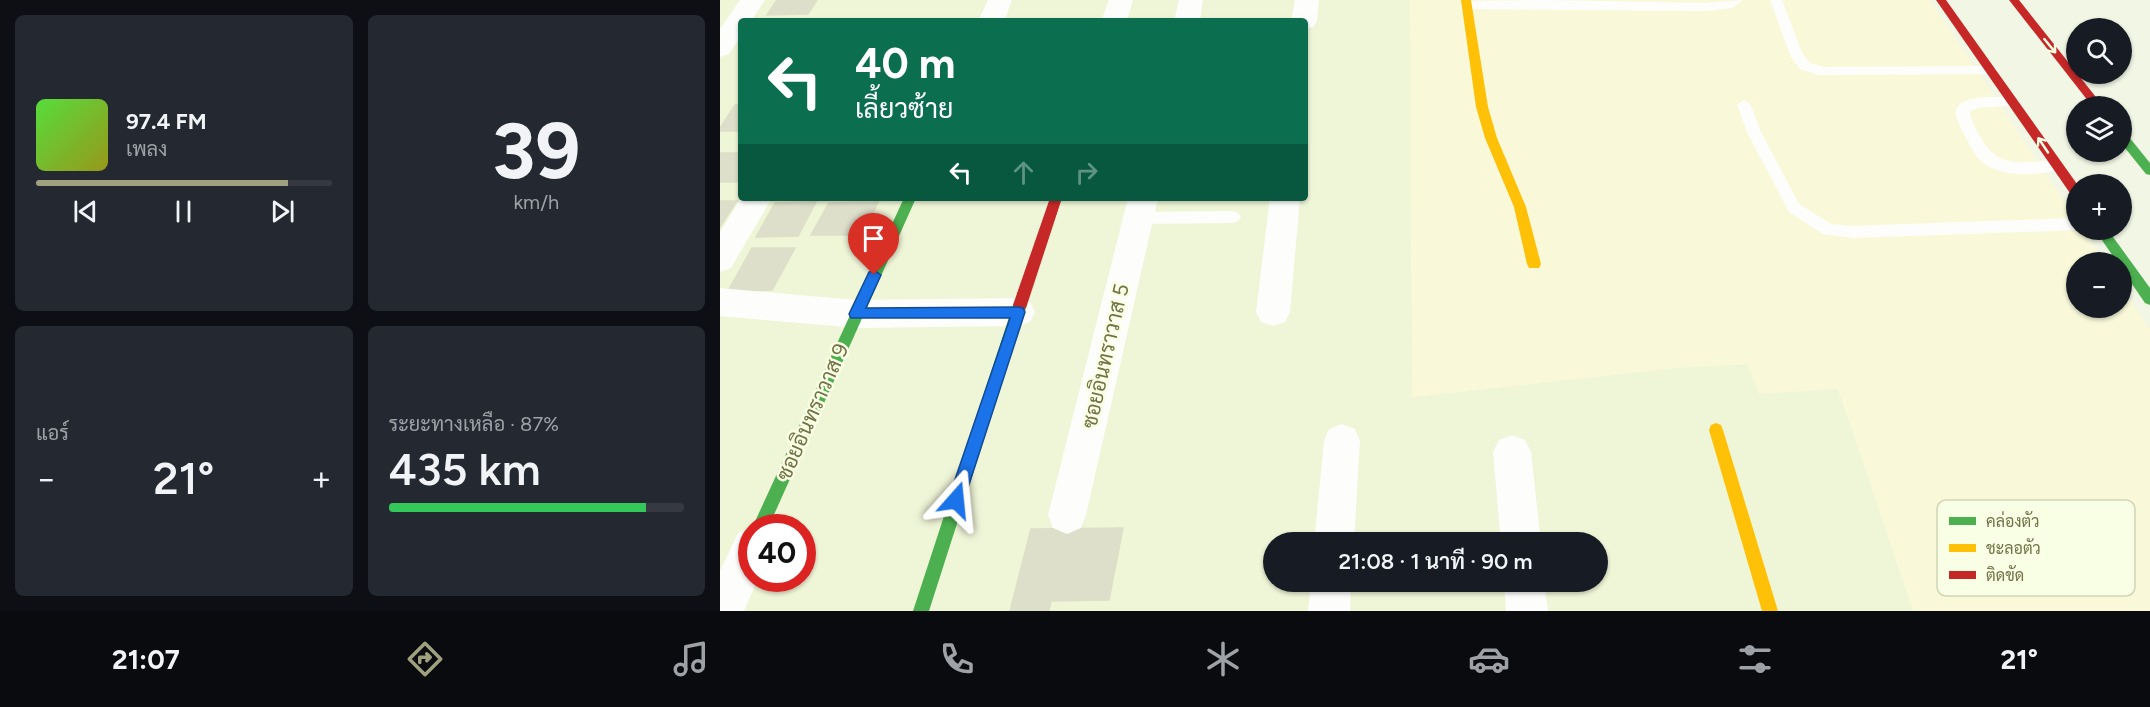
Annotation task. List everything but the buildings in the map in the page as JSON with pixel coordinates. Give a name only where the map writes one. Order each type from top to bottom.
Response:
[{"type":"street","points":[[741,18],[753,0]]},
{"type":"street","points":[[992,18],[1000,0]]},
{"type":"street","points":[[1114,18],[1121,0]]},
{"type":"street","points":[[1187,18],[1191,0]]},
{"type":"street","points":[[1304,18],[1307,0]]},
{"type":"street","points":[[1941,0],[2066,179]]},
{"type":"street","points":[[2014,0],[2090,96]]},
{"type":"street","points":[[1466,2],[1482,107],[1491,138],[1520,207],[1534,264]]},
{"type":"street","points":[[720,48],[738,22]]},
{"type":"street","points":[[2132,149],[2150,171]]},
{"type":"street","points":[[720,259],[755,201]]},
{"type":"street","name":"ซอยอินทราวาส 9","points":[[766,514],[909,201]]},
{"type":"street","points":[[921,611],[977,433],[1055,201]]},
{"type":"street","points":[[1273,312],[1285,201]]},
{"type":"street","name":"ซอยอินทราวาส 5","points":[[1067,515],[1141,208]]},
{"type":"street","points":[[2109,240],[2150,299]]},
{"type":"street","points":[[720,302],[856,314],[1018,312]]},
{"type":"street","points":[[1716,430],[1770,611]]},
{"type":"street","points":[[1335,532],[1342,441]]},
{"type":"street","points":[[1512,452],[1520,532]]},
{"type":"street","points":[[723,611],[738,578]]},
{"type":"street","points":[[1329,611],[1330,592]]},
{"type":"street","points":[[1525,592],[1527,611]]},
{"type":"lane","points":[[1466,2],[1669,3],[1705,7],[1728,5],[1737,0]]},
{"type":"lane","points":[[1776,0],[1796,54],[1805,66],[1824,72],[1991,70]]},
{"type":"lane","points":[[2013,102],[1976,103],[1963,109],[1964,119],[1983,155],[1991,162],[2002,165],[2018,167],[2056,165]]},
{"type":"lane","points":[[1744,105],[1754,132],[1794,208],[1828,230],[1852,232],[2066,224]]},
{"type":"lane","points":[[1141,208],[1233,217]]},
{"type":"shaded area","points":[[720,0],[1410,0],[1413,397],[1676,368],[1747,364],[1759,393],[1838,389],[1913,611],[720,611]]},
{"type":"shaded area","points":[[1410,0],[1930,0],[2066,204],[2066,240],[2090,240],[2098,252],[2066,252],[2066,318],[2132,318],[2132,302],[2150,329],[2150,611],[1913,611],[1838,389],[1759,394],[1747,364],[1676,368],[1412,397]]},
{"type":"traffic: fast","points":[[2132,149],[2150,171]]},
{"type":"traffic: fast","points":[[766,514],[909,201]]},
{"type":"traffic: fast","points":[[2108,240],[2150,299]]},
{"type":"traffic: fast","points":[[921,611],[1020,305]]},
{"type":"traffic: slow","points":[[1466,0],[1482,107],[1491,138],[1520,207],[1534,264]]},
{"type":"traffic: slow","points":[[1716,430],[1770,611]]},
{"type":"traffic: jam","points":[[1941,0],[2066,179]]},
{"type":"traffic: jam","points":[[2014,0],[2090,96]]},
{"type":"traffic: jam","points":[[1020,305],[1055,201]]},
{"type":"route","points":[[874,275],[856,314],[1018,312],[956,500]]}]
